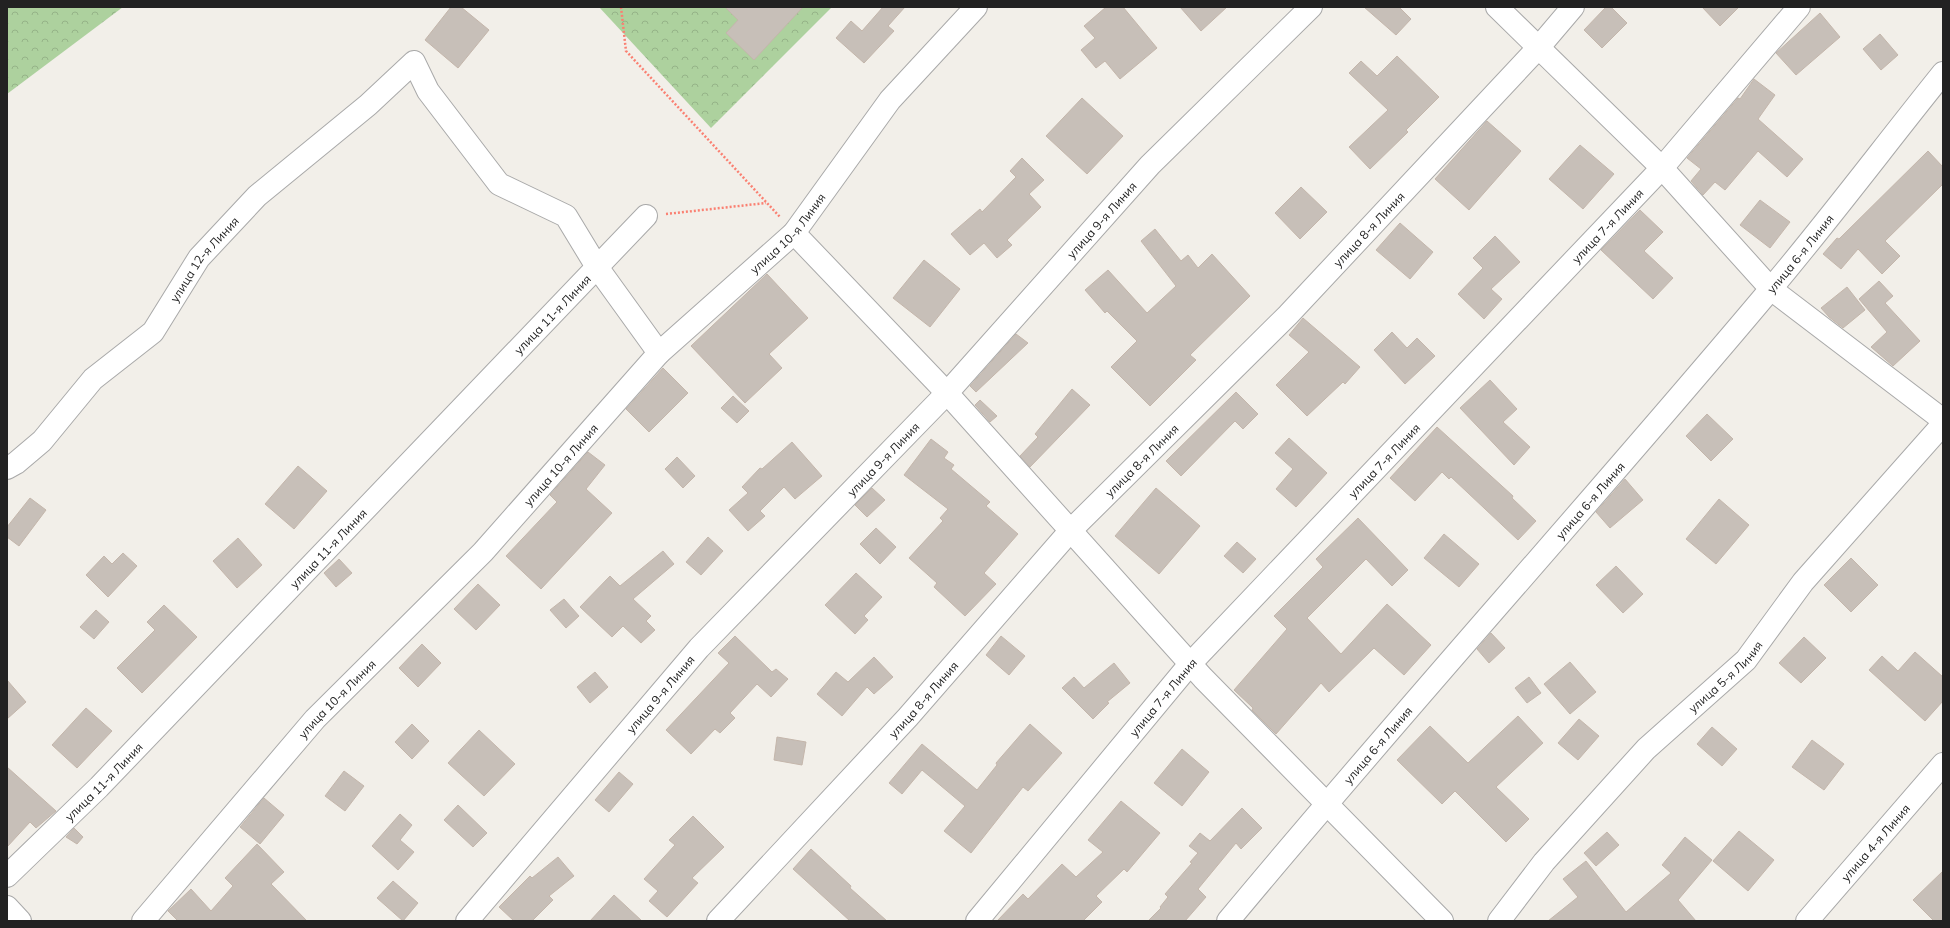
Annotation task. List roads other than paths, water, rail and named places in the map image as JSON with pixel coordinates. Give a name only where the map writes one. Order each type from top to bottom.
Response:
[{"type":"street","name":"улица 10-я Линия","points":[[142,921],[315,719],[483,552],[659,353],[794,232],[890,100],[976,7]]},
{"type":"street","name":"улица 9-я Линия","points":[[467,921],[699,648],[947,393],[1150,165],[1311,7]]},
{"type":"street","points":[[1497,7],[1662,168],[1771,289],[1943,420]]},
{"type":"street","name":"улица 8-я Линия","points":[[718,921],[908,717],[1071,530],[1288,315],[1539,47],[1573,7]]},
{"type":"street","name":"улица 7-я Линия","points":[[977,921],[1190,664],[1662,168],[1799,7]]},
{"type":"street","name":"улица 12-я Линия","points":[[7,468],[16,463],[42,441],[93,379],[153,332],[199,258],[257,196],[368,105],[414,62],[428,91],[499,184],[566,216],[597,267]]},
{"type":"street","name":"улица 6-я Линия","points":[[1228,921],[1326,804],[1483,625],[1771,289],[1943,73]]},
{"type":"street","name":"улица 11-я Линия","points":[[7,876],[104,781],[646,216]]},
{"type":"street","points":[[794,232],[947,393],[1190,664],[1442,921]]},
{"type":"street","points":[[597,267],[659,353]]},
{"type":"street","name":"улица 5-я Линия","points":[[1499,921],[1544,862],[1646,749],[1746,660],[1804,582],[1943,424]]},
{"type":"street","name":"улица 4-я Линия","points":[[1807,921],[1943,764]]},
{"type":"street","points":[[7,907],[20,921]]}]
